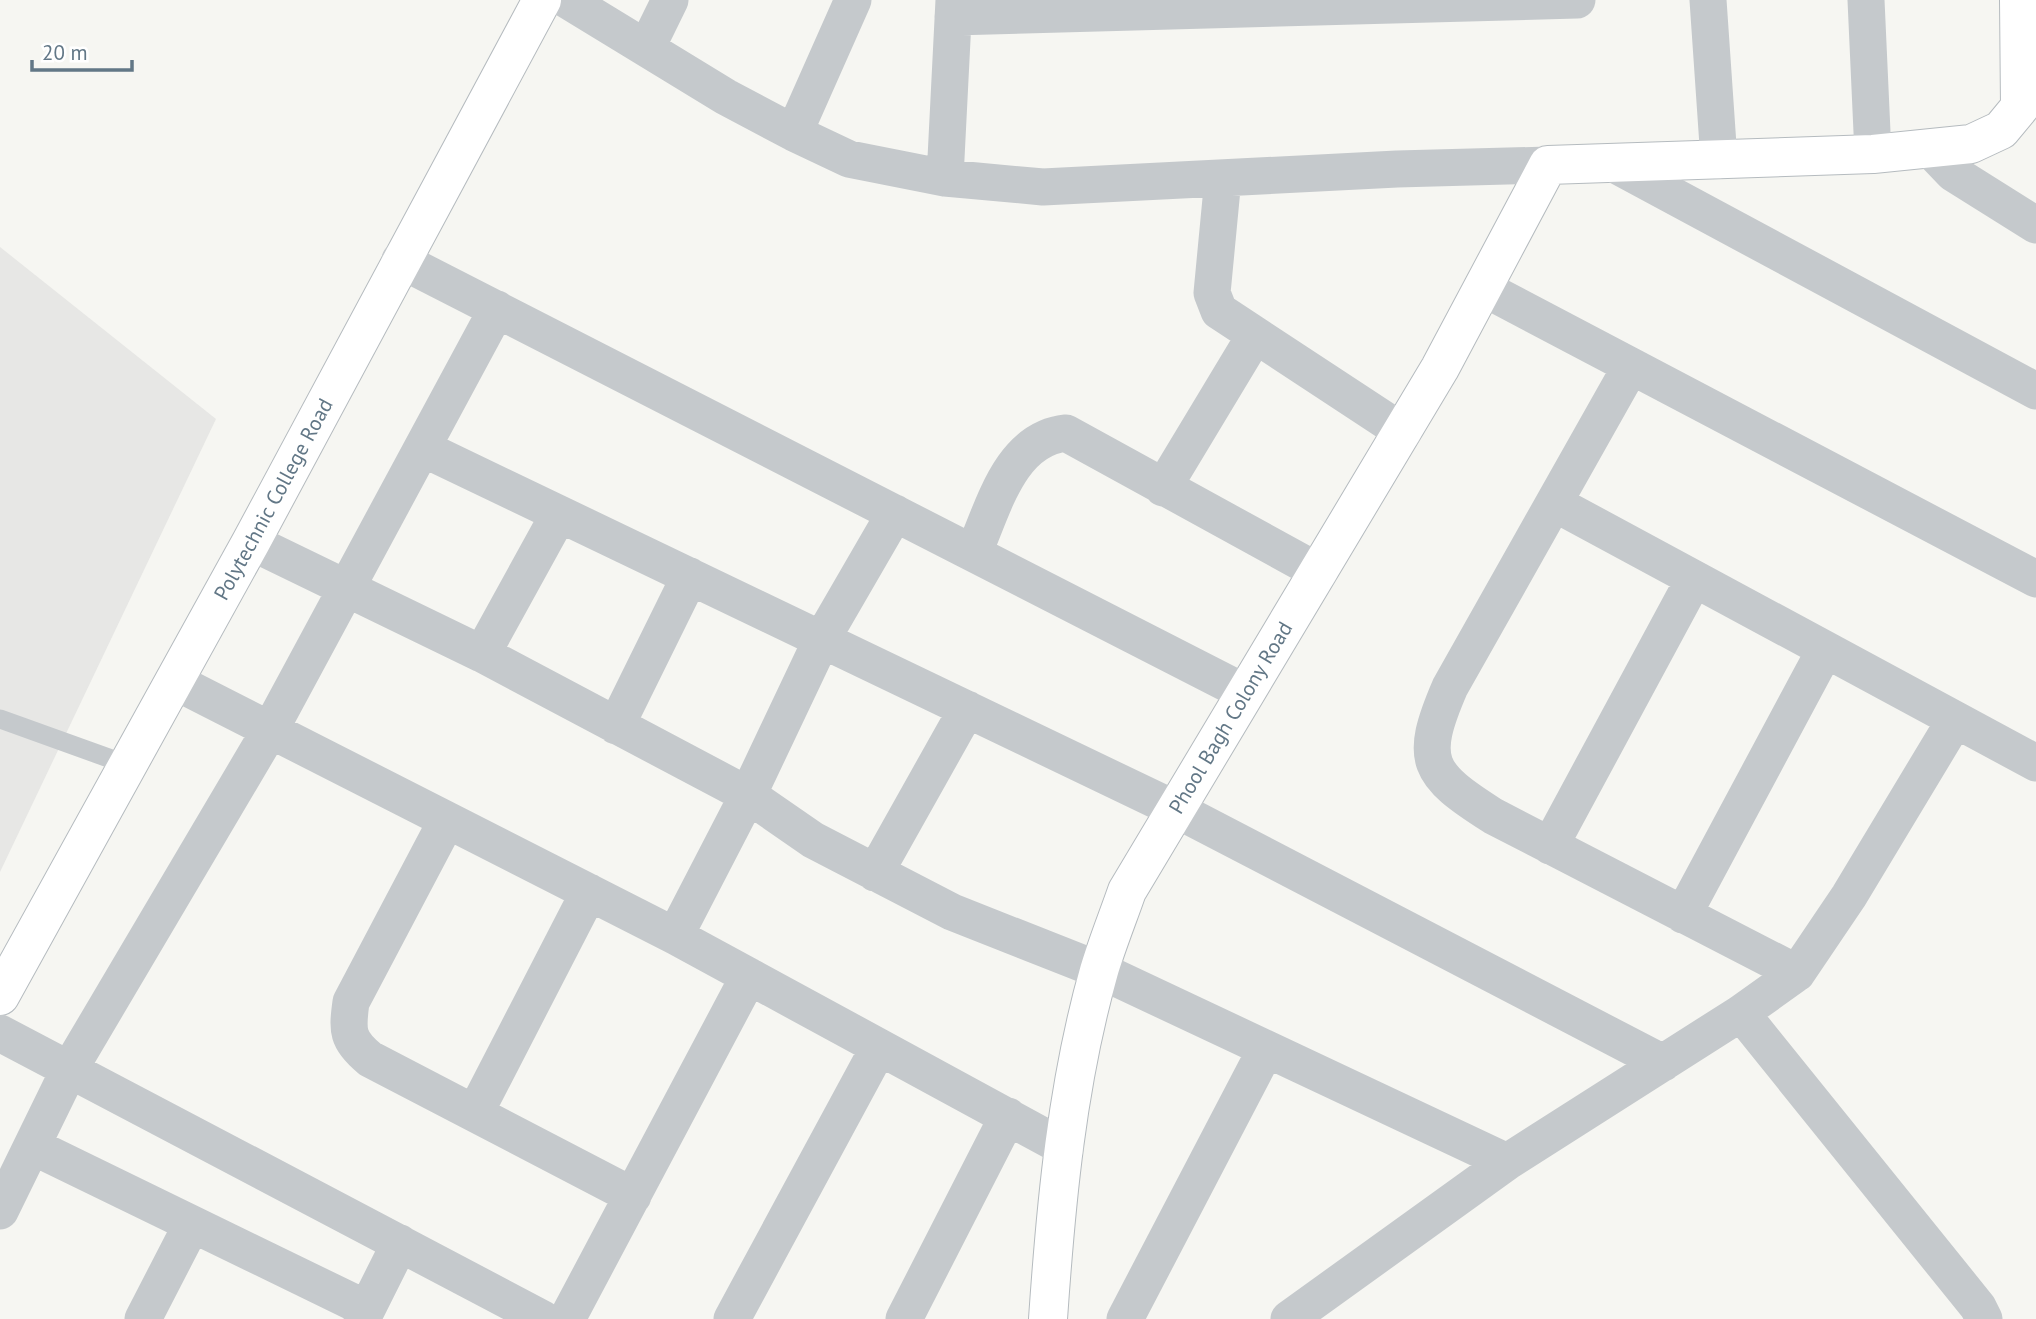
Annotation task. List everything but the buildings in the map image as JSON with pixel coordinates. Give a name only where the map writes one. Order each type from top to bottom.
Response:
[{"type":"street","name":"Polytechnic College Road","points":[[0,996],[251,542],[400,260],[501,80],[542,0]]},
{"type":"street","points":[[567,0],[726,97],[849,159],[945,178],[1044,187],[1223,177],[1873,154],[1971,144],[2001,130],[2020,107],[2019,0]]},
{"type":"street","points":[[646,47],[670,0]]},
{"type":"street","points":[[793,133],[853,0]]},
{"type":"street","points":[[945,178],[953,9],[1577,0]]},
{"type":"street","points":[[1708,0],[1719,160]]},
{"type":"street","points":[[1866,0],[1873,154]]},
{"type":"street","points":[[1931,150],[1953,173],[2036,225]]},
{"type":"street","points":[[1614,164],[2036,391]]},
{"type":"street","name":"Phool Bagh Colony Road","points":[[1048,1319],[1075,1073],[1099,970],[1128,891],[1403,432],[1548,165]]},
{"type":"street","points":[[1223,177],[1212,293],[1219,311],[1254,337],[1403,432]]},
{"type":"street","points":[[400,260],[1246,693]]},
{"type":"street","points":[[1483,288],[2036,579]]},
{"type":"street","points":[[0,1211],[69,1070],[270,730],[496,309]]},
{"type":"street","points":[[1163,488],[1254,337]]},
{"type":"street","points":[[1631,366],[1450,687],[1436,721],[1430,747],[1438,773],[1451,789],[1550,846],[1797,973]]},
{"type":"street","points":[[974,552],[1014,464],[1032,443],[1047,435],[1066,433],[1319,572]]},
{"type":"street","points":[[422,448],[1177,810],[1663,1063]]},
{"type":"street","points":[[1554,503],[2036,763]]},
{"type":"street","points":[[675,936],[748,795],[822,639],[895,513]]},
{"type":"street","points":[[482,654],[559,514]]},
{"type":"street","points":[[251,542],[346,591],[482,654],[748,795],[813,840],[952,912],[1099,970],[1507,1162]]},
{"type":"street","points":[[616,726],[690,576]]},
{"type":"street","points":[[1550,846],[1694,579]]},
{"type":"street","points":[[1683,915],[1825,649]]},
{"type":"street","points":[[174,681],[675,936],[1065,1147]]},
{"type":"street","points":[[876,873],[967,709]]},
{"type":"street","points":[[1289,1319],[1507,1162],[1741,1013],[1797,973],[1849,896],[1955,720]]},
{"type":"street","points":[[447,820],[351,1002],[348,1025],[353,1044],[370,1059],[633,1196]]},
{"type":"street","points":[[475,1114],[589,892]]},
{"type":"street","points":[[567,1319],[749,976]]},
{"type":"street","points":[[1741,1013],[1978,1307],[1984,1319]]},
{"type":"street","points":[[0,1033],[400,1243],[530,1316]]},
{"type":"street","points":[[732,1319],[879,1047]]},
{"type":"street","points":[[1125,1319],[1266,1049]]},
{"type":"street","points":[[904,1319],[1007,1116]]},
{"type":"street","points":[[32,1146],[365,1314],[400,1243]]},
{"type":"street","points":[[143,1319],[191,1224]]},
{"type":"lane","points":[[0,719],[128,765]]},
{"type":"shaded area","points":[[0,247],[216,419],[0,872]]}]
